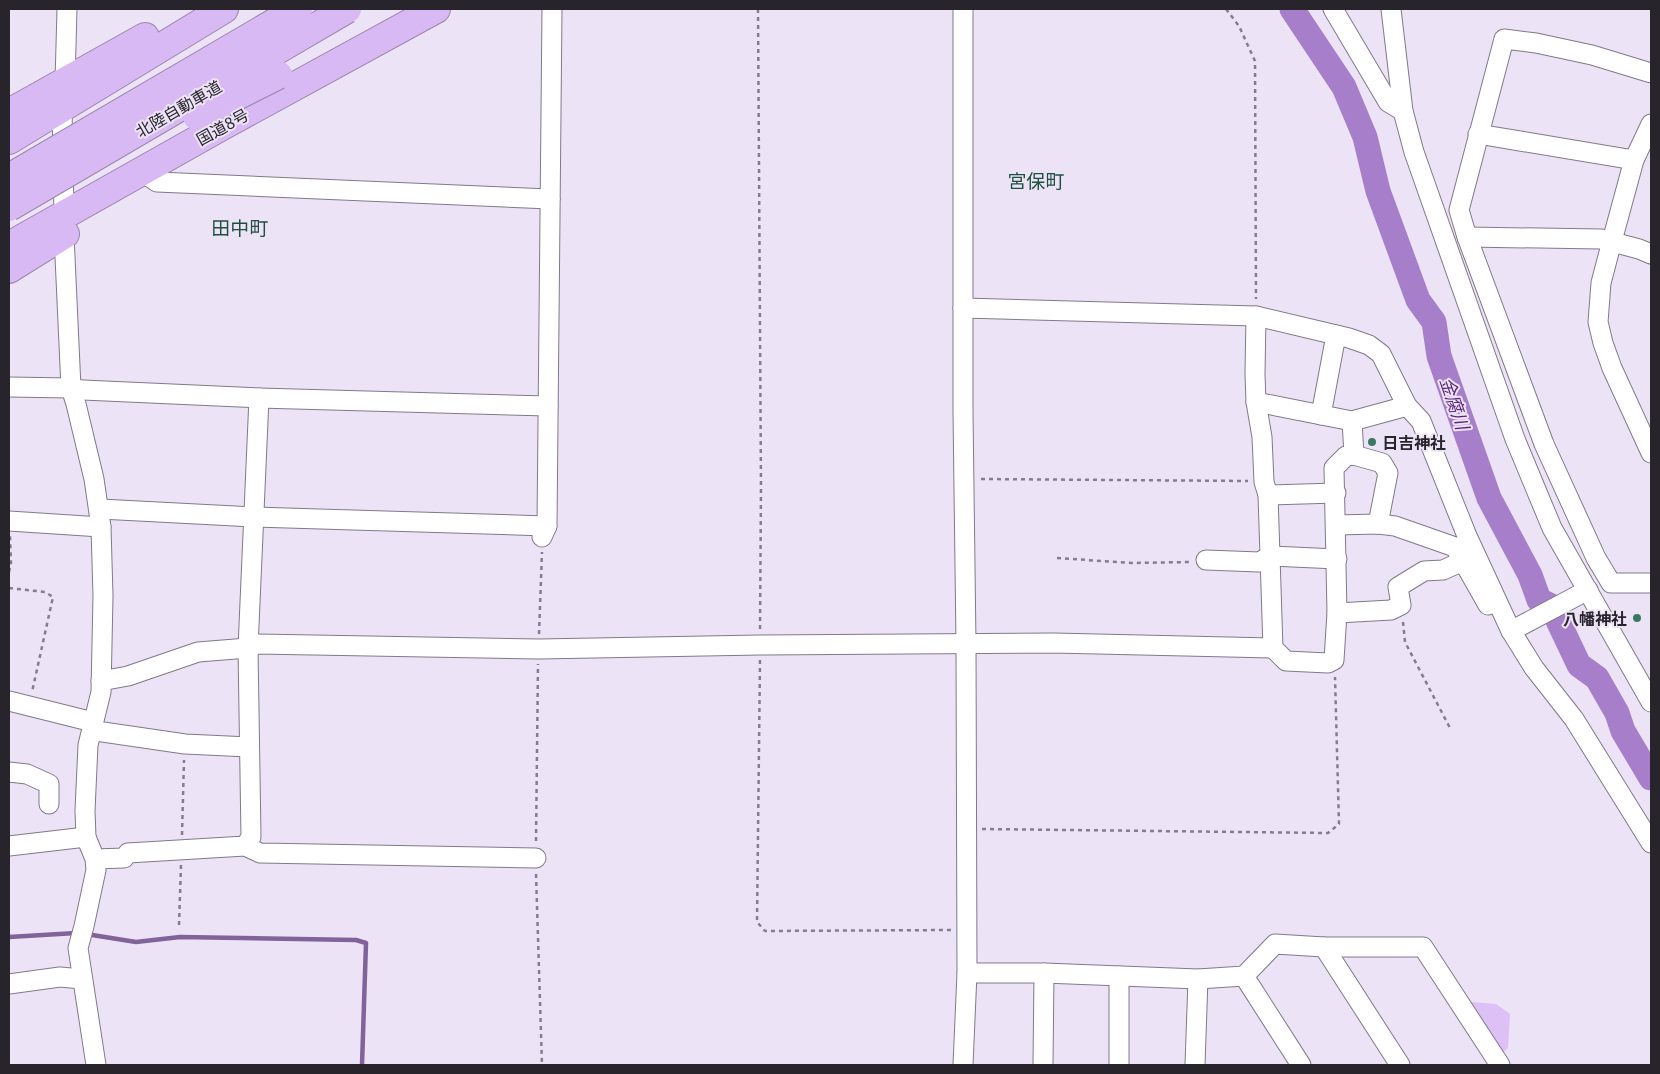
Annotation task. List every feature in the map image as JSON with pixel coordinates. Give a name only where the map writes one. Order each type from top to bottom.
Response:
[{"type":"highway","points":[[9,113],[196,9]]},
{"type":"highway","points":[[9,140],[224,9]]},
{"type":"highway","points":[[9,172],[260,9]]},
{"type":"highway","name":"北陸自動車道","points":[[9,178],[298,9]]},
{"type":"highway","name":"北陸自動車道","points":[[9,207],[347,9]]},
{"type":"highway","points":[[9,216],[82,174],[278,75],[397,9]]},
{"type":"highway","name":"国道8号","points":[[64,224],[142,172],[436,9]]},
{"type":"highway","points":[[9,246],[64,224]]},
{"type":"highway","points":[[9,269],[64,224]]},
{"type":"street","points":[[65,82],[67,9]]},
{"type":"street","points":[[9,521],[254,516],[544,532],[548,406],[552,9]]},
{"type":"street","points":[[963,1065],[966,973],[963,308],[964,9]]},
{"type":"street","points":[[1333,9],[1388,102],[1403,111]]},
{"type":"street","points":[[1391,9],[1403,111],[1414,152],[1515,439],[1552,528],[1582,593],[1651,702]]},
{"type":"street","points":[[1651,73],[1592,54],[1536,42],[1504,39],[1459,210],[1467,237],[1544,444],[1596,558],[1611,583],[1651,583]]},
{"type":"street","points":[[62,109],[64,224],[71,388],[100,518],[103,596],[101,692],[88,745],[86,837],[95,859],[96,870],[81,937],[82,978],[96,1065]]},
{"type":"street","points":[[1651,124],[1634,160],[1601,283],[1598,322],[1612,368],[1651,453]]},
{"type":"street","points":[[1478,134],[1634,160]]},
{"type":"street","points":[[142,172],[156,182],[550,200]]},
{"type":"street","points":[[1467,237],[1601,239],[1651,254]]},
{"type":"street","points":[[963,308],[1256,316],[1369,345],[1381,354],[1407,406],[1421,421],[1467,536],[1534,668],[1574,719],[1651,843]]},
{"type":"street","points":[[1256,316],[1256,402],[1262,437],[1271,556],[1273,648]]},
{"type":"street","points":[[1321,415],[1336,335]]},
{"type":"street","points":[[9,387],[71,388],[259,398],[548,406]]},
{"type":"street","points":[[245,846],[251,837],[248,648],[259,398]]},
{"type":"street","points":[[1256,402],[1352,421],[1407,406]]},
{"type":"street","points":[[1352,421],[1354,456]]},
{"type":"street","points":[[101,681],[128,676],[198,652],[248,648],[258,644],[538,648],[760,644],[1053,643],[1273,648],[1286,661],[1328,663],[1334,660],[1337,613],[1334,468],[1346,456],[1382,462],[1388,473],[1378,524]]},
{"type":"street","points":[[1266,488],[1336,493]]},
{"type":"street","points":[[1336,525],[1378,524],[1395,526],[1455,547],[1486,603],[1512,625]]},
{"type":"street","points":[[1206,560],[1260,562],[1271,556],[1336,559]]},
{"type":"street","points":[[1337,613],[1391,610],[1401,605],[1398,586],[1424,572],[1443,570],[1463,561]]},
{"type":"street","points":[[1512,625],[1582,593]]},
{"type":"street","points":[[9,702],[30,705],[93,722]]},
{"type":"street","points":[[93,722],[96,731],[185,744],[249,747]]},
{"type":"street","points":[[9,772],[27,774],[49,784],[49,804]]},
{"type":"street","points":[[9,846],[86,837]]},
{"type":"street","points":[[95,859],[124,858],[128,853],[245,846],[260,853],[536,858]]},
{"type":"street","points":[[966,973],[1044,973],[1198,978],[1244,976],[1275,944],[1324,947],[1422,947],[1500,1065]]},
{"type":"street","points":[[1324,947],[1400,1065]]},
{"type":"street","points":[[1043,1065],[1044,973]]},
{"type":"street","points":[[1119,976],[1119,1065]]},
{"type":"street","points":[[1244,976],[1301,1065]]},
{"type":"street","points":[[9,984],[60,977],[82,978]]},
{"type":"street","points":[[1198,978],[1199,1060]]},
{"type":"path","points":[[758,9],[761,486],[757,922],[765,931],[966,929]]},
{"type":"path","points":[[1226,9],[1239,26],[1255,61],[1256,316]]},
{"type":"path","points":[[964,479],[1266,488]]},
{"type":"path","points":[[9,521],[9,572]]},
{"type":"path","points":[[542,1065],[536,858],[538,648],[544,532]]},
{"type":"path","points":[[1057,558],[1132,563],[1197,562],[1206,560]]},
{"type":"path","points":[[9,588],[45,592],[53,597],[30,705]]},
{"type":"path","points":[[1401,605],[1405,642],[1450,728]]},
{"type":"path","points":[[966,829],[1328,833],[1339,824],[1334,660]]},
{"type":"shaded area","points":[[1472,1002],[1496,1004],[1510,1014],[1508,1048],[1500,1055],[1469,1004]]},
{"type":"waterway","name":"金腐川","points":[[1292,9],[1344,87],[1365,137],[1378,191],[1418,300],[1434,322],[1439,356],[1489,498],[1530,575],[1539,600],[1551,606],[1579,665],[1597,678],[1617,713],[1623,731],[1651,778]]},
{"type":"waterway","points":[[9,937],[76,933]]},
{"type":"waterway","points":[[86,934],[136,942],[180,937],[356,940],[366,943],[362,1065]]},
{"type":"place","name":"日吉神社","points":[[1372,442]]},
{"type":"place","name":"八幡神社","points":[[1637,618]]},
{"type":"district","name":"宮保町","points":[[1036,179]]},
{"type":"district","name":"田中町","points":[[240,226]]}]
